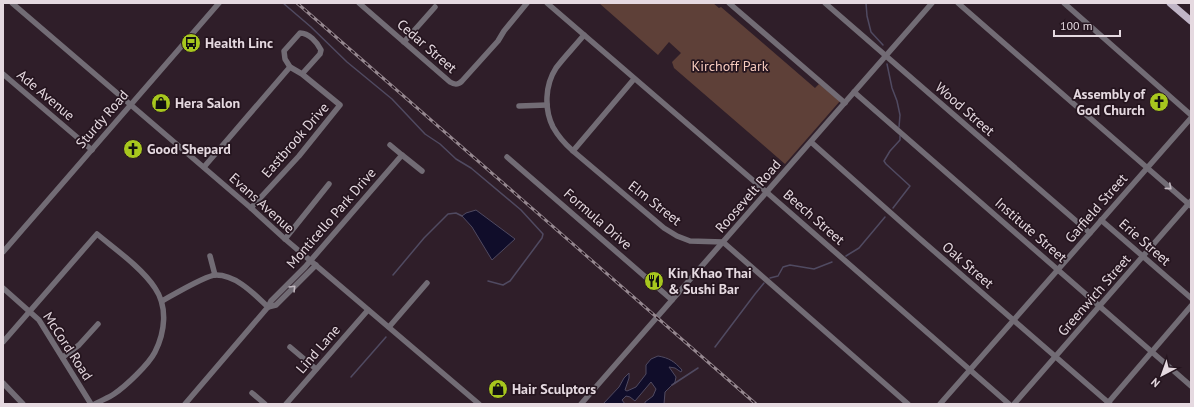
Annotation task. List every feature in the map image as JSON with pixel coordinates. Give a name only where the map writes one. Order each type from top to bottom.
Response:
[{"type":"main road","points":[[1170,3],[1191,21]]},
{"type":"street","name":"Evans Avenue","points":[[12,3],[251,208],[285,239],[479,404]]},
{"type":"street","name":"Sturdy Road","points":[[3,252],[219,3]]},
{"type":"street","name":"Cedar Street","points":[[359,3],[450,82],[458,84],[498,41],[504,31],[527,3]]},
{"type":"street","name":"Beech Street","points":[[547,3],[767,192],[1009,404]]},
{"type":"street","points":[[729,3],[845,103]]},
{"type":"street","name":"Wood Street","points":[[825,3],[1090,233]]},
{"type":"street","name":"Roosevelt Road","points":[[582,404],[932,3]]},
{"type":"street","points":[[958,3],[1190,204]]},
{"type":"street","points":[[1064,3],[1191,116]]},
{"type":"street","points":[[404,42],[435,7]]},
{"type":"street","points":[[300,33],[305,33],[312,38],[321,50],[320,54],[302,74],[290,66],[285,59],[284,51],[300,33]]},
{"type":"street","name":"Elm Street","points":[[584,35],[552,75],[548,87],[547,105],[553,127],[562,140],[573,151],[664,228],[677,236],[690,241],[723,242]]},
{"type":"street","points":[[204,168],[290,66]]},
{"type":"street","name":"Ade Avenue","points":[[3,74],[92,150]]},
{"type":"street","name":"Eastbrook Drive","points":[[251,208],[299,156],[340,105],[302,74]]},
{"type":"street","points":[[573,151],[634,79]]},
{"type":"street","name":"Institute Street","points":[[854,92],[1191,386]]},
{"type":"street","points":[[519,106],[547,105]]},
{"type":"street","name":"Garfield Street","points":[[940,404],[1191,116]]},
{"type":"street","name":"Oak Street","points":[[811,142],[1108,403]]},
{"type":"street","points":[[390,145],[422,171]]},
{"type":"street","name":"Monticello Park Drive","points":[[185,404],[268,308],[271,301],[305,267],[402,155]]},
{"type":"street","name":"Formula Drive","points":[[507,157],[672,300]]},
{"type":"street","points":[[285,239],[329,184]]},
{"type":"street","name":"Greenwich Street","points":[[1014,404],[1190,204]]},
{"type":"street","name":"Erie Street","points":[[1101,220],[1191,298]]},
{"type":"street","points":[[3,342],[97,234],[144,274],[155,288],[162,301],[164,320],[161,337],[155,354],[125,386],[96,404]]},
{"type":"street","points":[[723,242],[908,404]]},
{"type":"street","points":[[210,256],[215,275]]},
{"type":"street","name":"Monticello Park Drive","points":[[268,308],[276,305],[316,265]]},
{"type":"street","points":[[162,301],[202,280],[215,275],[237,281],[268,308]]},
{"type":"street","points":[[389,327],[427,282]]},
{"type":"street","name":"McCord Road","points":[[3,288],[40,320],[91,404]]},
{"type":"street","points":[[1108,403],[1191,306]]},
{"type":"street","name":"Lind Lane","points":[[286,404],[368,310]]},
{"type":"street","points":[[63,358],[79,345],[98,324]]},
{"type":"street","points":[[290,347],[316,369]]},
{"type":"street","points":[[3,383],[23,404]]},
{"type":"street","points":[[252,393],[266,404]]},
{"type":"green space","name":"Kirchoff Park","points":[[599,3],[713,3],[719,8],[721,7],[815,88],[819,84],[840,101],[785,164],[674,68],[672,62],[681,53],[669,42],[658,55]]},
{"type":"shaded area","points":[[476,210],[515,239],[492,260],[472,227],[462,216]]},
{"type":"shaded area","points":[[658,356],[671,360],[682,370],[681,372],[675,368],[669,367],[676,377],[675,382],[665,392],[664,404],[645,404],[645,402],[653,396],[656,389],[651,382],[635,401],[626,396],[622,400],[625,404],[603,404],[619,387],[629,373],[625,390],[627,391],[636,387],[646,374],[646,365],[651,359]]},
{"type":"waterway","points":[[283,3],[311,27],[347,62],[392,99],[425,134],[440,144],[456,159],[471,168],[521,210],[543,234],[542,238],[510,281],[503,285],[488,281]]},
{"type":"waterway","points":[[866,3],[867,16],[871,32],[883,45]]},
{"type":"waterway","points":[[887,64],[900,115],[899,127]]},
{"type":"waterway","points":[[893,208],[910,186],[884,161],[890,151],[900,140],[900,136]]},
{"type":"waterway","points":[[393,275],[424,238],[448,214],[456,213],[462,216]]},
{"type":"waterway","points":[[846,256],[859,248],[885,217]]},
{"type":"waterway","points":[[770,278],[778,276],[783,267],[790,265],[814,269],[832,262]]},
{"type":"waterway","points":[[715,347],[764,283]]},
{"type":"waterway","points":[[351,377],[386,337]]},
{"type":"waterway","points":[[672,385],[698,368]]},
{"type":"railway","points":[[297,3],[756,404]]},
{"type":"place","name":"Health Linc","points":[[191,43]]},
{"type":"place","name":"Assembly of God Church","points":[[1159,102]]},
{"type":"place","name":"Hera Salon","points":[[161,103]]},
{"type":"place","name":"Good Shepard","points":[[133,149]]},
{"type":"place","name":"Kin Khao Thai & Sushi Bar","points":[[654,281]]},
{"type":"place","name":"Hair Sculptors","points":[[498,389]]}]
